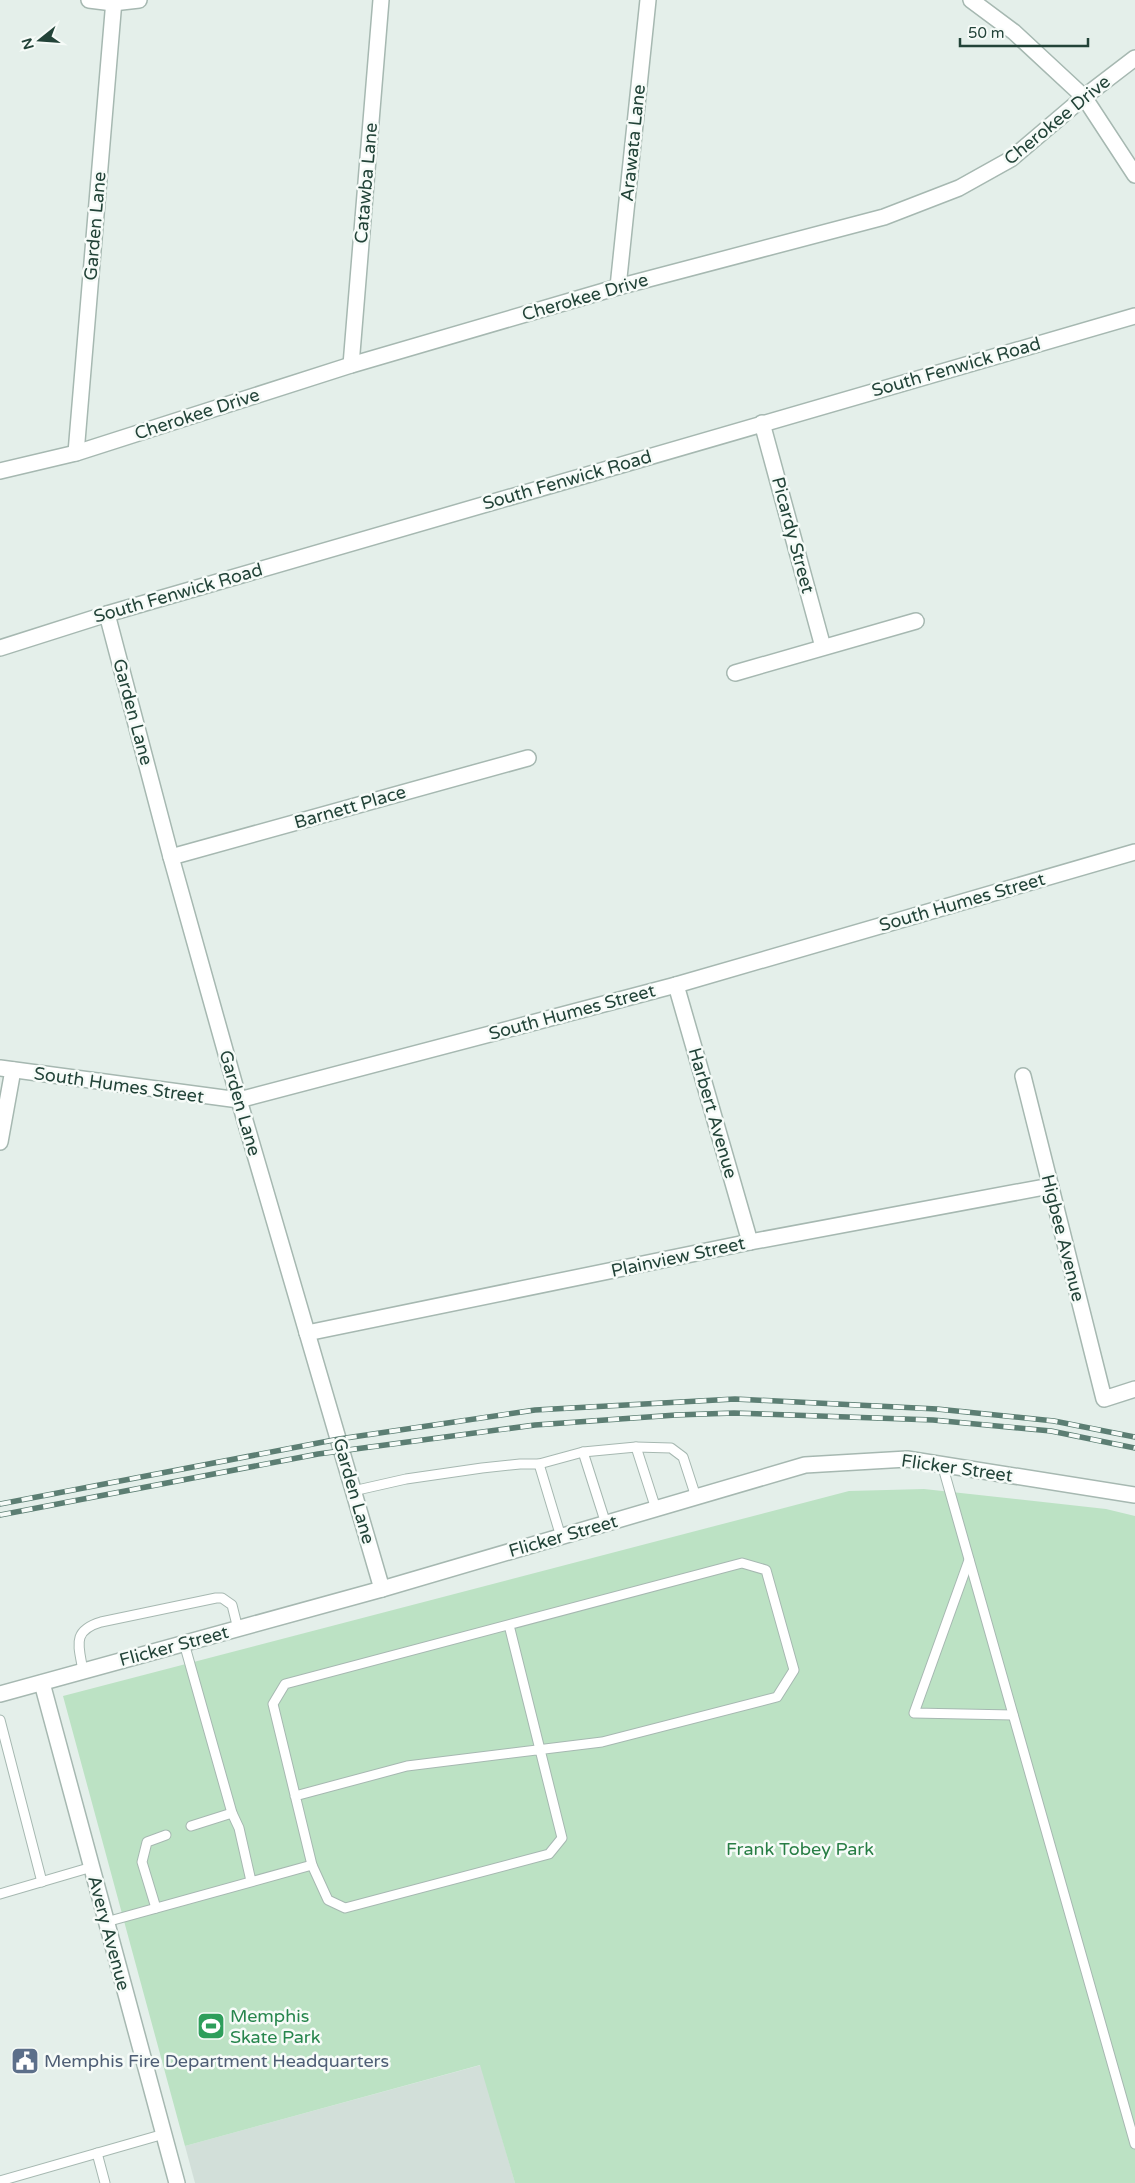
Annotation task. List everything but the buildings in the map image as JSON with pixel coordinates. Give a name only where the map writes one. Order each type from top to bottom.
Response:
[{"type":"street","points":[[89,0],[114,2],[140,0]]},
{"type":"street","name":"Catawba Lane","points":[[351,365],[381,0]]},
{"type":"street","name":"Arawata Lane","points":[[618,287],[648,0]]},
{"type":"street","points":[[971,0],[1014,32],[1084,97],[1135,175]]},
{"type":"street","name":"Garden Lane","points":[[76,452],[114,2]]},
{"type":"street","name":"Cherokee Drive","points":[[0,471],[76,452],[351,365],[618,287],[884,217],[960,188],[1011,159],[1084,97],[1135,58]]},
{"type":"street","name":"South Fenwick Road","points":[[0,648],[107,614],[1135,316]]},
{"type":"street","name":"Picardy Street","points":[[762,424],[823,647]]},
{"type":"street","name":"Garden Lane","points":[[107,614],[171,857],[239,1100],[382,1589]]},
{"type":"street","points":[[735,673],[916,621]]},
{"type":"street","name":"Barnett Place","points":[[171,857],[528,758]]},
{"type":"street","name":"South Humes Street","points":[[6,1069],[239,1100],[676,985],[1135,852]]},
{"type":"street","name":"Harbert Avenue","points":[[676,985],[750,1242]]},
{"type":"street","points":[[0,1142],[6,1069]]},
{"type":"street","name":"Higbee Avenue","points":[[1022,1076],[1104,1400],[1135,1389]]},
{"type":"street","name":"Plainview Street","points":[[307,1333],[750,1242],[1050,1186]]},
{"type":"street","name":"Flicker Street","points":[[0,1693],[382,1589],[805,1465],[907,1459],[1135,1495]]},
{"type":"street","name":"Avery Avenue","points":[[42,1682],[178,2183]]},
{"type":"lane","points":[[354,1491],[406,1479],[482,1468],[539,1464],[583,1452],[636,1447],[670,1448],[683,1457],[696,1497]]},
{"type":"lane","points":[[636,1447],[656,1509]]},
{"type":"lane","points":[[583,1452],[606,1524]]},
{"type":"lane","points":[[539,1464],[562,1537]]},
{"type":"lane","points":[[942,1464],[1135,2144]]},
{"type":"lane","points":[[969,1560],[914,1713],[1013,1715]]},
{"type":"lane","points":[[295,1796],[407,1766],[540,1750],[602,1742],[777,1697],[794,1670],[766,1570],[742,1563],[509,1624],[285,1684],[273,1704],[295,1796],[312,1866],[328,1900],[345,1908],[549,1854],[562,1838],[540,1750],[509,1624]]},
{"type":"lane","points":[[83,1671],[79,1646],[80,1634],[87,1627],[100,1622],[222,1598],[232,1605],[238,1629]]},
{"type":"lane","points":[[184,1643],[232,1813],[238,1828],[251,1882]]},
{"type":"lane","points":[[0,1720],[42,1882]]},
{"type":"lane","points":[[191,1826],[232,1813]]},
{"type":"lane","points":[[156,1908],[142,1862],[147,1842],[166,1835]]},
{"type":"lane","points":[[106,1922],[312,1866]]},
{"type":"lane","points":[[0,1894],[92,1868]]},
{"type":"lane","points":[[0,2181],[164,2134]]},
{"type":"lane","points":[[97,2153],[105,2183]]},
{"type":"shaded area","points":[[481,2065],[515,2183],[195,2183],[185,2146]]},
{"type":"green space","name":"Frank Tobey Park","points":[[924,1489],[1106,1509],[1135,1516],[1135,2183],[515,2183],[480,2065],[185,2146],[63,1696],[849,1491]]},
{"type":"railway","points":[[0,1504],[339,1439],[535,1410],[735,1399],[937,1409],[1054,1421],[1135,1437]]},
{"type":"railway","points":[[0,1515],[318,1454],[535,1425],[676,1415],[734,1413],[933,1420],[1051,1431],[1135,1448]]},
{"type":"place","name":"Memphis Skate Park","points":[[211,2026]]},
{"type":"place","name":"Memphis Fire Department Headquarters","points":[[25,2061]]}]
